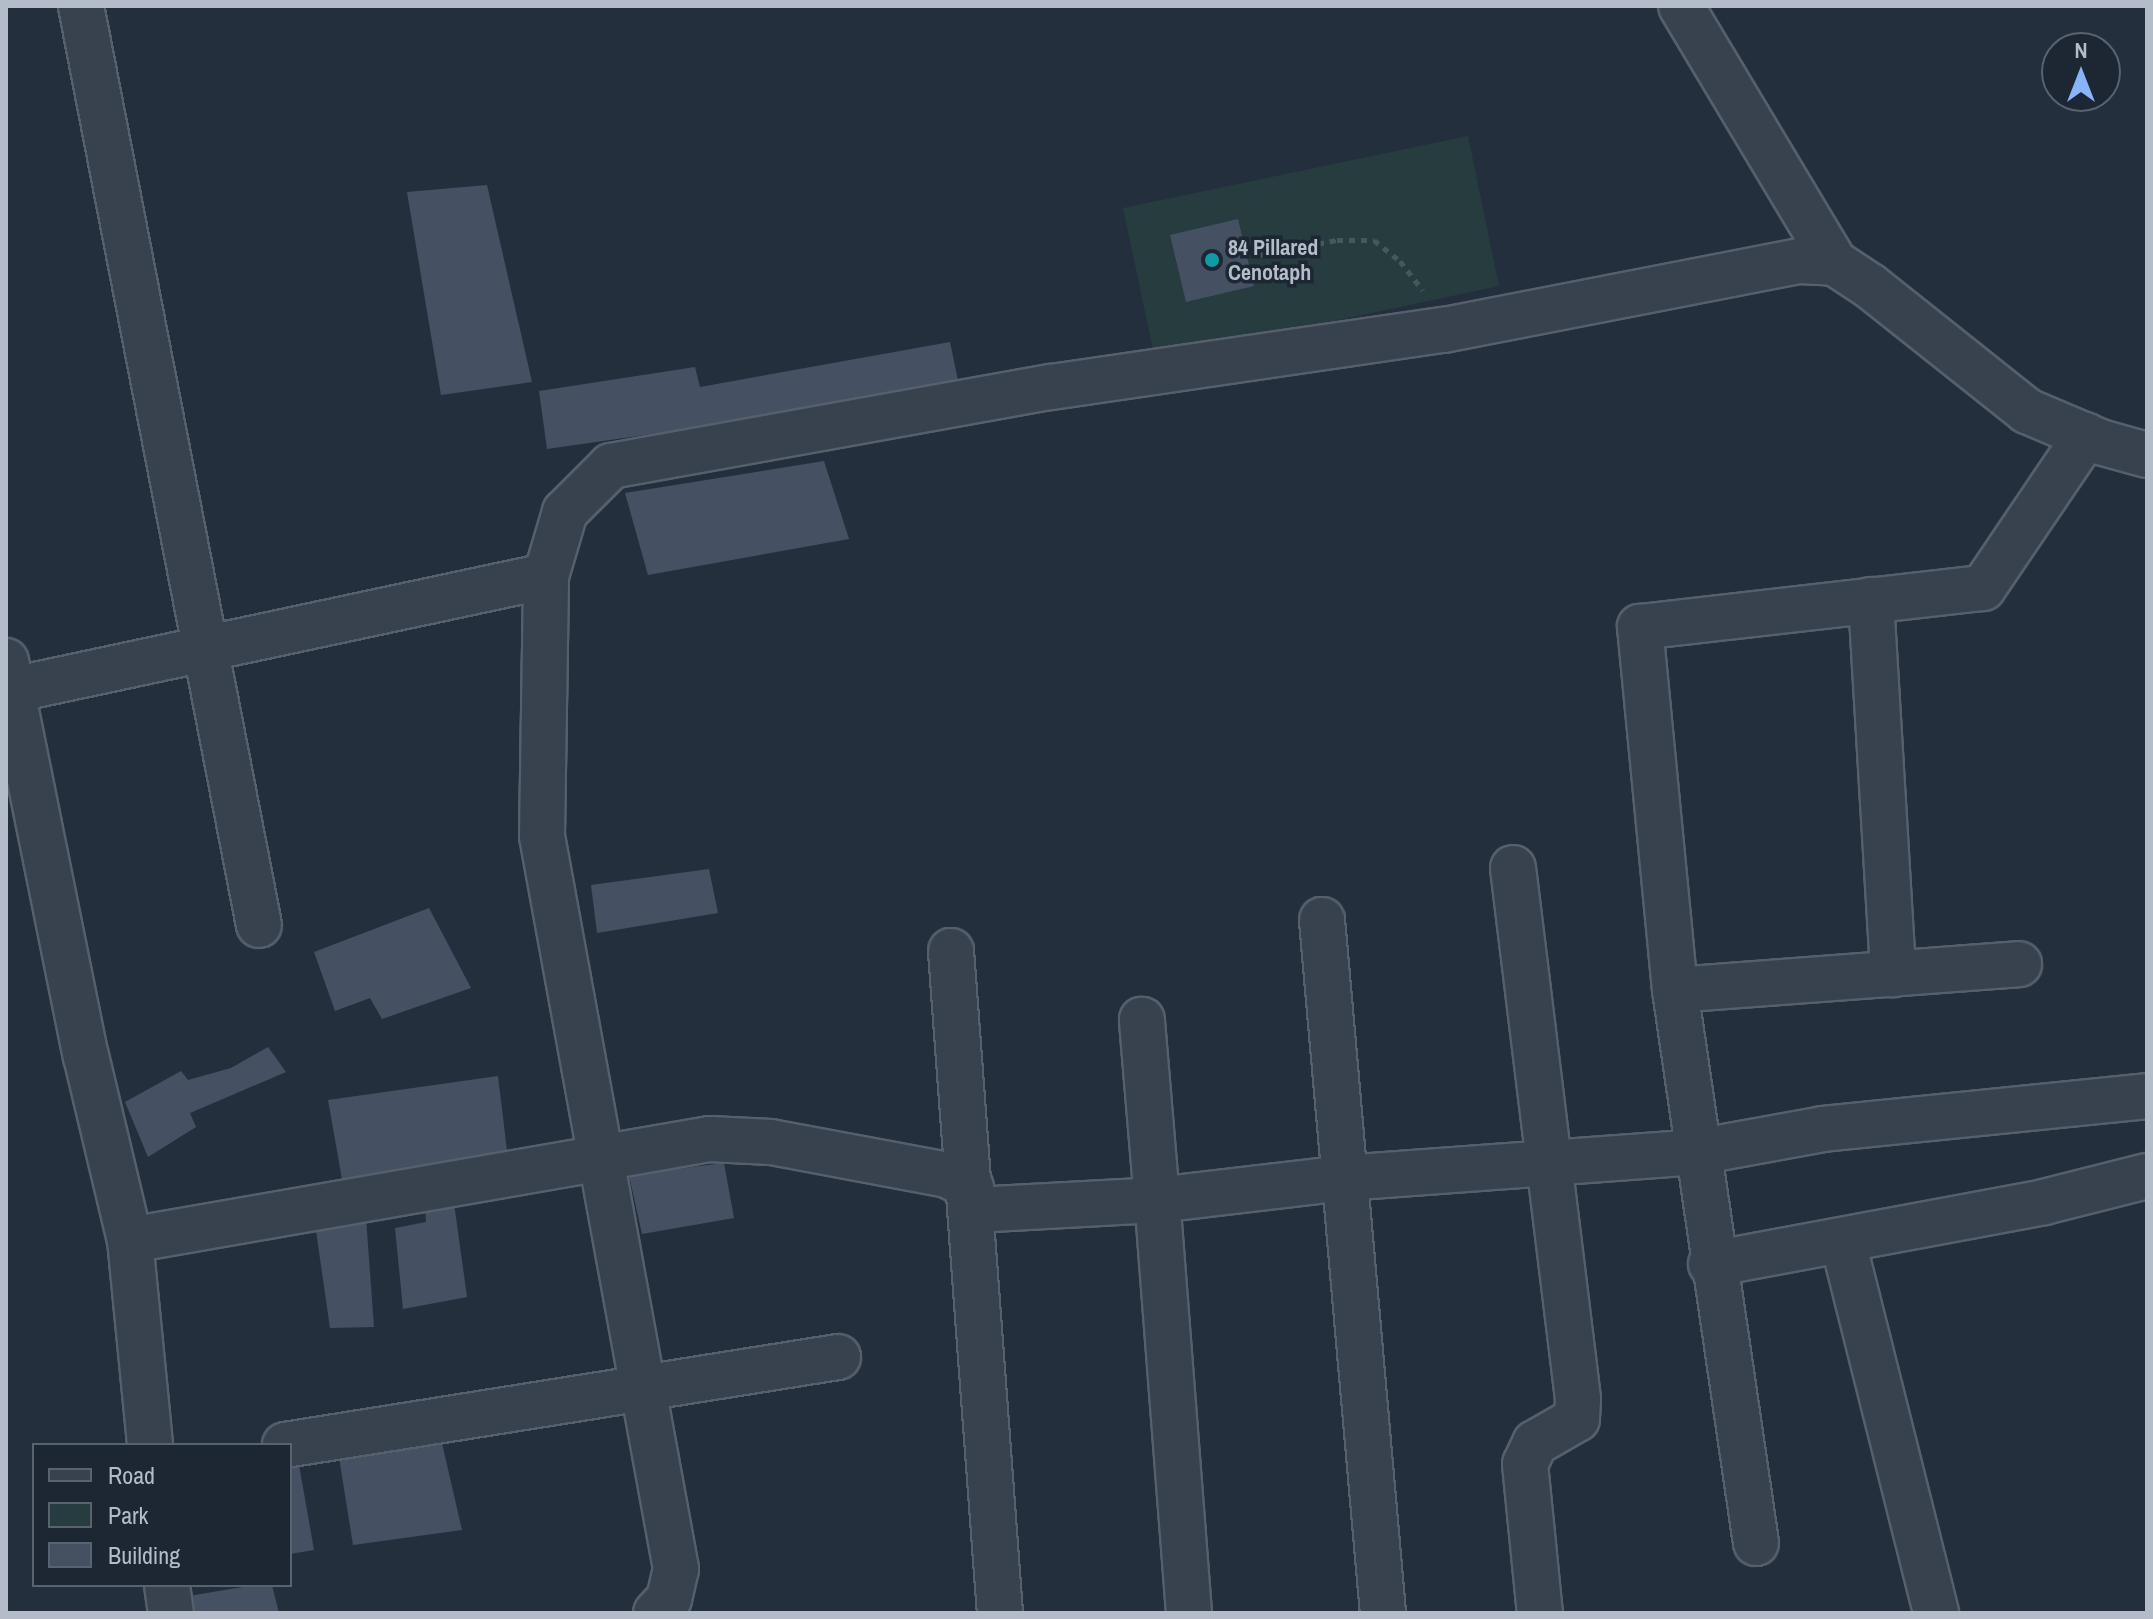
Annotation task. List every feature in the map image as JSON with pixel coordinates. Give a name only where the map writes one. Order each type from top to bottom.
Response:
[{"type":"street","points":[[81,6],[259,925]]},
{"type":"street","points":[[1681,6],[1835,263],[1907,312],[2027,411],[2086,436],[2147,455]]},
{"type":"street","points":[[656,1613],[669,1599],[676,1569],[542,836],[546,576],[565,512],[611,466],[1051,387],[1444,330],[1800,261],[1835,263]]},
{"type":"street","points":[[1756,1543],[1711,1264],[1675,990],[1640,627],[1983,588],[2086,436]]},
{"type":"street","points":[[150,1443],[130,1240],[86,1056],[9,676],[206,649],[546,576]]},
{"type":"street","points":[[1871,600],[1893,974]]},
{"type":"street","points":[[1513,868],[1578,1399],[1577,1419],[1535,1443],[1525,1464],[1540,1613]]},
{"type":"street","points":[[1322,920],[1383,1613]]},
{"type":"street","points":[[951,951],[972,1199],[1000,1613]]},
{"type":"street","points":[[1675,990],[2019,964]]},
{"type":"street","points":[[1142,1020],[1189,1613]]},
{"type":"street","points":[[130,1240],[710,1139],[771,1142],[947,1175],[972,1199],[1157,1200],[1344,1178],[1697,1152],[1823,1129],[2147,1096]]},
{"type":"street","points":[[1711,1264],[1843,1242],[2147,1176]]},
{"type":"street","points":[[1843,1242],[1936,1613]]},
{"type":"street","points":[[292,1444],[838,1357]]},
{"type":"street","points":[[167,1587],[171,1613]]},
{"type":"path","points":[[1259,255],[1337,240],[1374,240],[1421,286],[1444,330]]},
{"type":"green space","points":[[1468,136],[1499,286],[1155,359],[1123,208]]},
{"type":"building","points":[[487,185],[532,382],[441,395],[407,192]]},
{"type":"building","name":"84 Pillared Cenotaph","points":[[1238,219],[1254,286],[1186,302],[1170,235]]},
{"type":"building","points":[[950,342],[960,390],[547,449],[539,391],[695,367],[700,387]]},
{"type":"building","points":[[824,461],[849,539],[648,575],[625,493]]},
{"type":"building","points":[[709,869],[718,913],[597,933],[591,885]]},
{"type":"building","points":[[429,908],[471,988],[382,1019],[370,998],[335,1011],[314,952]]},
{"type":"building","points":[[268,1047],[286,1072],[190,1113],[196,1127],[148,1157],[125,1102],[181,1071],[188,1080],[231,1068]]},
{"type":"building","points":[[498,1076],[508,1159],[342,1179],[328,1100]]},
{"type":"building","points":[[724,1163],[734,1218],[642,1234],[629,1175]]},
{"type":"building","points":[[454,1203],[467,1297],[403,1309],[395,1228],[426,1222],[425,1207]]},
{"type":"building","points":[[366,1218],[374,1327],[330,1328],[315,1224]]},
{"type":"building","points":[[441,1439],[462,1530],[353,1545],[338,1451]]},
{"type":"building","points":[[298,1459],[314,1550],[292,1554],[292,1460]]},
{"type":"building","points":[[243,1587],[272,1587],[279,1613],[180,1613],[177,1598]]},
{"type":"place","name":"84 Pillared Cenotaph","points":[[1212,260]]}]
